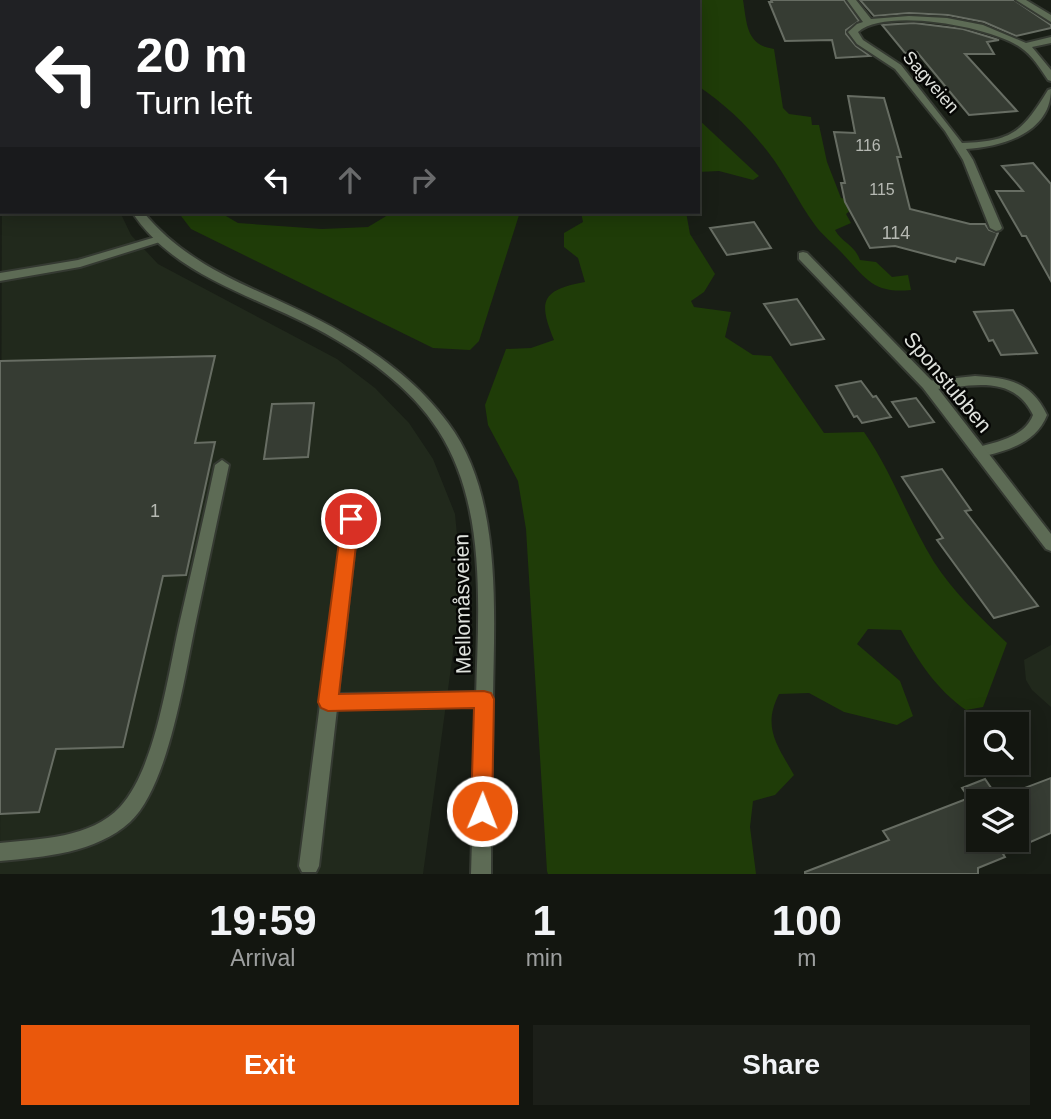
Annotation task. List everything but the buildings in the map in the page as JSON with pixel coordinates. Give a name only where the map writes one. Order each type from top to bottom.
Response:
[{"type":"street","points":[[851,0],[867,22]]},
{"type":"street","points":[[1020,0],[1051,19]]},
{"type":"street","name":"Sagveien","points":[[996,228],[960,146],[905,75],[856,39],[854,29],[867,22],[926,20],[963,23],[1024,46],[1037,57],[1051,78]]},
{"type":"street","points":[[1024,46],[1051,40]]},
{"type":"street","name":"Sagveien","points":[[960,146],[995,144],[1024,132],[1039,116],[1051,92]]},
{"type":"street","name":"Mellomåsveien","points":[[139,214],[159,239],[192,264],[300,315],[377,360],[416,392],[455,446],[471,484],[482,529],[486,587],[481,874]]},
{"type":"street","points":[[0,277],[80,263],[159,239]]},
{"type":"street","name":"Sponstubben","points":[[803,256],[928,385],[1051,545]]},
{"type":"street","points":[[928,385],[956,380],[982,380],[1017,390],[1034,402],[1040,415],[1034,427],[1005,446],[980,452]]},
{"type":"street","points":[[0,852],[51,848],[97,832],[126,814],[146,786],[168,715],[222,465]]},
{"type":"street","points":[[309,866],[351,519]]},
{"type":"street","points":[[328,702],[484,699]]},
{"type":"shaded area","points":[[2,214],[121,214],[131,235],[158,264],[337,359],[375,388],[409,423],[433,459],[455,514],[462,586],[423,874],[0,874]]},
{"type":"shaded area","points":[[1051,645],[1051,707],[1032,690],[1026,680],[1024,660]]},
{"type":"green space","points":[[700,0],[743,0],[747,25],[753,38],[765,47],[774,49],[783,108],[789,114],[811,117],[812,125],[819,125],[827,162],[841,198],[846,199],[853,208],[846,214],[851,223],[835,230],[855,250],[860,260],[876,262],[892,277],[908,275],[911,290],[887,289],[863,276],[818,229],[774,161],[752,133],[727,108],[700,88]]},
{"type":"green space","points":[[700,121],[759,176],[753,180],[719,171],[700,172]]},
{"type":"green space","points":[[180,214],[222,214],[238,223],[322,229],[368,227],[390,214],[519,214],[479,341],[470,350],[433,348],[191,229]]},
{"type":"green space","points":[[581,214],[686,214],[690,234],[715,274],[704,292],[691,301],[694,307],[731,312],[725,337],[753,355],[771,356],[824,433],[864,432],[884,464],[934,562],[977,614],[1007,643],[983,707],[966,710],[946,693],[921,664],[901,630],[868,629],[857,644],[900,681],[913,716],[897,725],[844,712],[809,693],[779,694],[774,706],[772,726],[777,745],[794,775],[775,795],[753,801],[750,827],[756,874],[548,874],[547,871],[526,529],[518,481],[488,425],[485,405],[506,349],[531,348],[554,340],[545,307],[547,299],[559,289],[585,282],[578,258],[564,247],[564,233],[583,222]]},
{"type":"route","points":[[351,519],[328,702],[484,699],[482,811]]}]
